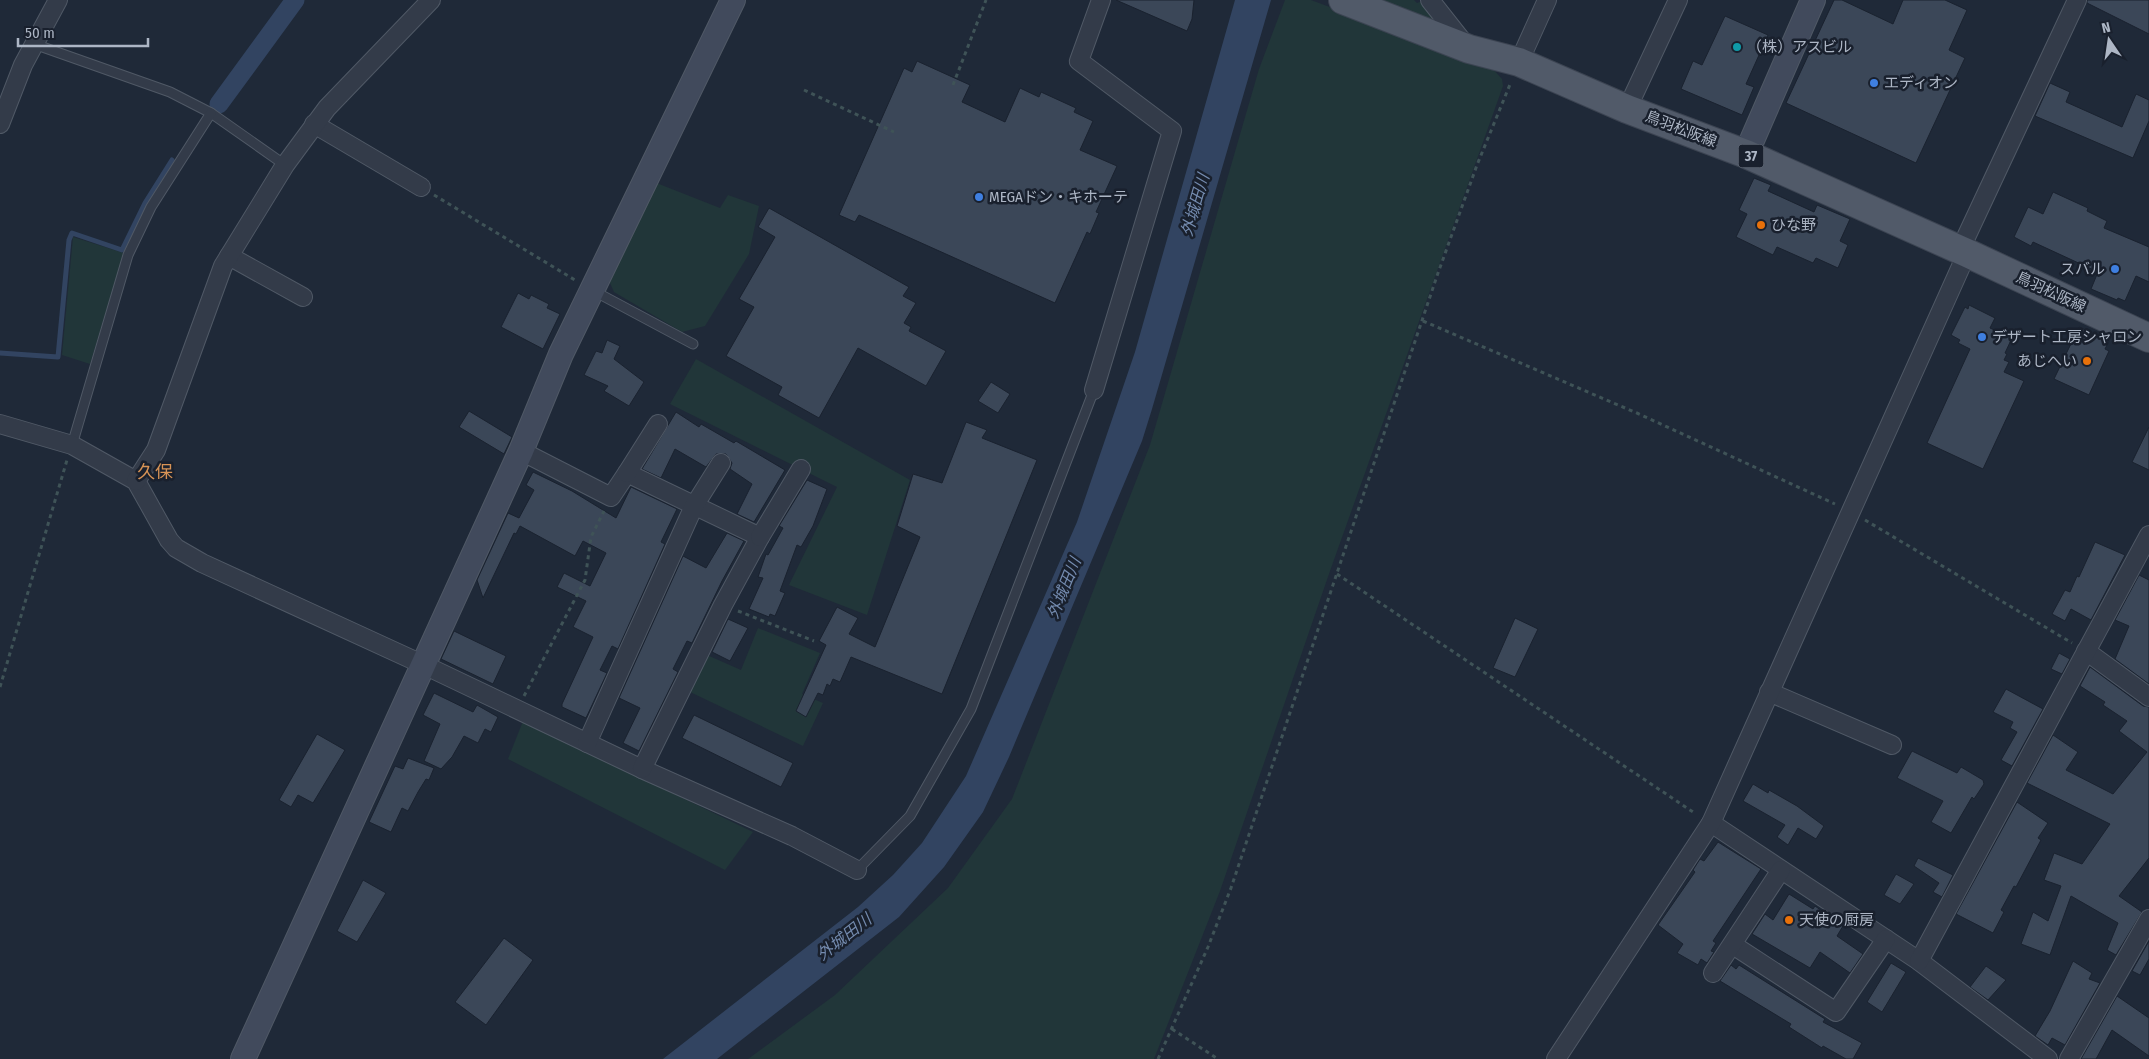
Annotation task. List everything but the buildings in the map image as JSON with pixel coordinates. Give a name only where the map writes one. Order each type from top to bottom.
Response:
[{"type":"main road","name":"鳥羽松阪線","points":[[1342,0],[1469,49],[1519,62],[1627,109],[1746,154],[2149,338]]},
{"type":"street","points":[[0,124],[23,65],[58,0]]},
{"type":"street","points":[[136,481],[156,450],[176,399],[216,283],[229,256],[285,164],[327,108],[430,0]]},
{"type":"street","points":[[243,1059],[521,451],[560,354],[733,0]]},
{"type":"street","points":[[1094,390],[1172,131],[1079,61],[1101,0]]},
{"type":"street","points":[[1430,0],[1469,49]]},
{"type":"street","points":[[1519,62],[1547,0]]},
{"type":"street","points":[[1627,109],[1678,0]]},
{"type":"street","points":[[1746,154],[1813,0]]},
{"type":"street","points":[[1556,1059],[1711,823],[1851,511],[1963,252],[2077,0]]},
{"type":"street","points":[[314,124],[421,187]]},
{"type":"street","points":[[229,256],[303,297]]},
{"type":"street","points":[[0,424],[72,445],[136,481],[176,548],[227,575],[424,665],[642,769],[792,836],[858,870]]},
{"type":"street","points":[[521,451],[611,497],[658,424]]},
{"type":"street","points":[[587,743],[694,506],[722,463]]},
{"type":"street","points":[[642,769],[760,537],[801,469]]},
{"type":"street","points":[[627,474],[760,537]]},
{"type":"street","points":[[1919,960],[2149,535]]},
{"type":"street","points":[[2086,651],[2149,697]]},
{"type":"street","points":[[1769,692],[1892,745]]},
{"type":"street","points":[[1711,823],[1919,960],[2048,1059]]},
{"type":"street","points":[[1712,973],[1781,870]]},
{"type":"street","points":[[2069,1059],[2149,919]]},
{"type":"street","points":[[1732,945],[1836,1012],[1886,939]]},
{"type":"lane","points":[[34,44],[170,92],[211,112],[285,164]]},
{"type":"lane","points":[[72,445],[128,255],[151,207],[211,112]]},
{"type":"lane","points":[[592,290],[693,344]]},
{"type":"lane","points":[[858,870],[910,816],[971,710],[1094,390]]},
{"type":"path","points":[[953,85],[986,0]]},
{"type":"path","points":[[1158,1059],[1231,888],[1477,165],[1519,62]]},
{"type":"path","points":[[804,90],[894,132]]},
{"type":"path","points":[[421,187],[592,290]]},
{"type":"path","points":[[1423,321],[1639,414],[1851,511],[2086,651]]},
{"type":"path","points":[[0,687],[72,445]]},
{"type":"path","points":[[517,710],[585,580],[592,537],[611,497]]},
{"type":"path","points":[[1338,574],[1711,823]]},
{"type":"path","points":[[724,605],[814,641]]},
{"type":"path","points":[[1172,1029],[1218,1059]]},
{"type":"green space","points":[[1285,0],[1311,0],[1492,68],[1502,79],[1503,86],[1330,571],[1220,891],[1154,1059],[748,1059],[835,995],[948,888],[1012,799],[1150,445],[1259,69]]},
{"type":"green space","points":[[1373,0],[1414,0],[1417,3],[1425,0],[1446,27]]},
{"type":"green space","points":[[654,182],[720,208],[728,195],[759,206],[749,254],[705,326],[682,332],[614,292],[607,276]]},
{"type":"green space","points":[[73,237],[124,253],[90,364],[62,355]]},
{"type":"green space","points":[[696,359],[910,480],[867,615],[789,585],[837,487],[670,404]]},
{"type":"green space","points":[[758,628],[820,653],[802,694],[823,703],[803,746],[690,692],[707,655],[741,670]]},
{"type":"green space","points":[[523,721],[753,832],[725,870],[508,759]]},
{"type":"water","name":"外城田川","points":[[1235,0],[1271,0],[1152,409],[1142,441],[1009,757],[983,812],[944,867],[899,917],[717,1059],[663,1059],[858,907],[893,875],[922,843],[966,776],[1077,522],[1135,352]]},
{"type":"waterway","points":[[219,104],[295,0]]},
{"type":"waterway","points":[[0,353],[58,357],[69,240],[72,233],[122,250],[145,203],[172,160]]},
{"type":"place","name":"（株）アスビル","points":[[1737,47]]},
{"type":"place","name":"エディオン","points":[[1874,83]]},
{"type":"place","name":"MEGAドン・キホーテ","points":[[979,197]]},
{"type":"place","name":"ひな野","points":[[1761,225]]},
{"type":"place","name":"スバル","points":[[2115,269]]},
{"type":"place","name":"デザート工房シャロン","points":[[1982,337]]},
{"type":"place","name":"あじへい","points":[[2087,361]]},
{"type":"place","name":"天使の厨房","points":[[1789,920]]},
{"type":"district","name":"久保","points":[[155,472]]}]
